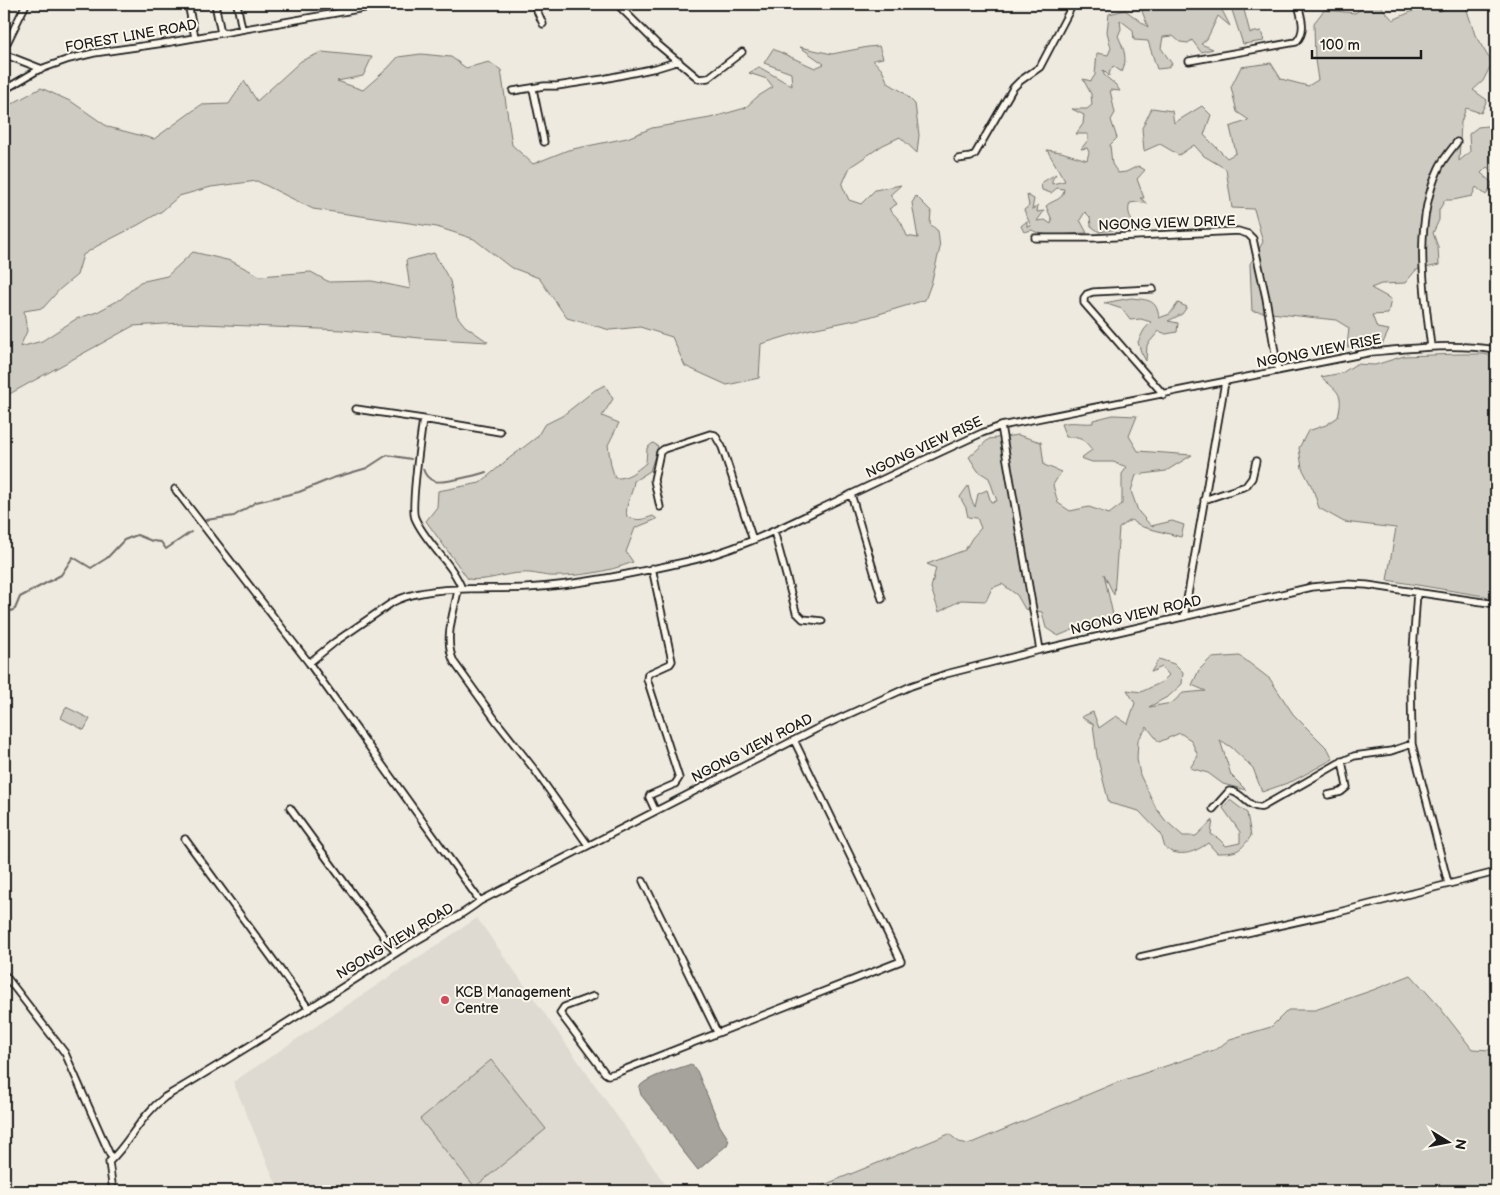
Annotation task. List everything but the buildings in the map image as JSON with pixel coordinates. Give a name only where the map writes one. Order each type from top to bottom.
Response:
[{"type":"street","points":[[26,4],[4,49],[6,55],[42,69]]},
{"type":"street","points":[[188,4],[195,37]]},
{"type":"street","points":[[215,4],[221,33]]},
{"type":"street","points":[[237,4],[242,29]]},
{"type":"street","name":"FOREST LINE ROAD","points":[[4,90],[42,69],[68,59],[94,53],[387,4]]},
{"type":"street","points":[[534,4],[543,24]]},
{"type":"street","points":[[617,4],[656,43],[699,79],[703,80],[719,70],[742,52]]},
{"type":"street","points":[[958,159],[971,157],[976,154],[1013,88],[1040,67],[1074,4]]},
{"type":"street","points":[[1189,61],[1296,42],[1303,32],[1298,4]]},
{"type":"street","points":[[513,91],[603,79],[656,68],[679,61]]},
{"type":"street","points":[[532,89],[544,142]]},
{"type":"street","points":[[1431,347],[1422,268],[1425,221],[1430,194],[1440,166],[1457,142]]},
{"type":"street","name":"NGONG VIEW DRIVE","points":[[1035,238],[1238,231],[1248,234],[1253,239],[1260,264],[1278,372]]},
{"type":"street","points":[[1153,290],[1093,292],[1087,294],[1084,298],[1084,303],[1164,395]]},
{"type":"street","name":"NGONG VIEW RISE","points":[[309,663],[335,642],[402,597],[460,589],[527,588],[574,583],[719,554],[774,531],[974,436],[1001,426],[1372,352],[1431,347],[1496,350]]},
{"type":"street","points":[[1184,616],[1225,382]]},
{"type":"street","points":[[356,409],[500,432]]},
{"type":"street","points":[[423,419],[416,472],[414,514],[417,522],[456,577],[460,589],[448,640],[450,654],[497,722],[534,769],[588,845]]},
{"type":"street","points":[[1001,426],[1040,650]]},
{"type":"street","points":[[660,507],[654,480],[660,452],[710,434],[715,435],[722,447],[753,540]]},
{"type":"street","points":[[1204,500],[1246,486],[1252,478],[1256,461]]},
{"type":"street","points":[[175,489],[309,663],[480,901]]},
{"type":"street","points":[[851,494],[882,599]]},
{"type":"street","points":[[774,531],[796,612],[803,619],[822,621]]},
{"type":"street","points":[[652,568],[672,661],[670,664],[648,674],[647,679],[679,778],[675,784],[650,795],[649,797],[655,810]]},
{"type":"street","name":"NGONG VIEW ROAD","points":[[110,1159],[121,1148],[142,1118],[164,1097],[309,1010],[396,953],[463,914],[480,901],[794,740],[920,683],[946,674],[1040,650],[1312,587],[1346,584],[1367,585],[1496,604]]},
{"type":"street","points":[[1417,592],[1411,680],[1412,744],[1448,883]]},
{"type":"street","points":[[594,996],[564,1007],[560,1013],[608,1075],[901,960],[794,740]]},
{"type":"street","points":[[1212,809],[1229,791],[1237,793],[1257,808],[1262,807],[1342,761],[1354,756],[1391,751],[1412,744]]},
{"type":"street","points":[[1328,795],[1341,792],[1347,787],[1342,761]]},
{"type":"street","points":[[290,808],[396,953]]},
{"type":"street","points":[[185,839],[309,1010]]},
{"type":"street","points":[[1140,957],[1335,913],[1496,872]]},
{"type":"street","points":[[643,881],[717,1032]]},
{"type":"street","points":[[4,974],[65,1053],[110,1159],[113,1191]]},
{"type":"shaded area","points":[[1144,4],[1156,6],[1166,4],[1215,4],[1223,12],[1230,26],[1218,16],[1207,39],[1201,44],[1213,49],[1201,52],[1192,40],[1188,43],[1180,42],[1173,36],[1163,37],[1161,48],[1172,64],[1167,68],[1157,69],[1148,41],[1134,40],[1133,30],[1120,20],[1121,29],[1118,36],[1125,54],[1124,67],[1122,72],[1113,66],[1109,76],[1103,70],[1104,75],[1120,91],[1110,90],[1115,113],[1111,120],[1117,138],[1110,145],[1112,164],[1118,173],[1126,172],[1138,166],[1145,170],[1137,179],[1144,198],[1140,198],[1148,204],[1130,203],[1129,207],[1129,215],[1136,233],[1118,229],[1099,232],[1091,226],[1090,217],[1085,212],[1080,220],[1087,233],[1051,235],[1032,230],[1024,232],[1021,226],[1027,221],[1027,227],[1031,226],[1024,210],[1029,206],[1027,195],[1034,199],[1032,210],[1038,205],[1037,212],[1044,211],[1037,221],[1045,220],[1051,224],[1052,220],[1046,206],[1060,198],[1063,193],[1064,189],[1057,188],[1051,193],[1042,190],[1041,183],[1056,174],[1052,184],[1065,181],[1047,150],[1087,160],[1089,152],[1087,148],[1081,149],[1088,140],[1088,134],[1076,134],[1083,124],[1084,115],[1072,109],[1087,109],[1092,105],[1091,94],[1083,79],[1091,81],[1095,75],[1097,53],[1108,55],[1111,48],[1107,32],[1109,14],[1125,10],[1148,27],[1142,11]]},
{"type":"shaded area","points":[[1230,4],[1245,4],[1244,10],[1250,33],[1261,31],[1264,41],[1243,44]]},
{"type":"shaded area","points":[[1366,4],[1381,4],[1382,8],[1393,20],[1424,6],[1440,11],[1456,4],[1465,4],[1475,35],[1492,63],[1483,81],[1473,90],[1487,100],[1481,113],[1466,108],[1461,122],[1459,161],[1470,152],[1469,134],[1478,127],[1496,125],[1496,174],[1487,167],[1481,173],[1493,184],[1486,195],[1476,187],[1472,196],[1445,200],[1439,210],[1439,220],[1433,233],[1438,247],[1439,265],[1416,270],[1405,283],[1381,284],[1371,288],[1391,299],[1388,314],[1372,315],[1377,328],[1389,330],[1382,345],[1347,347],[1349,328],[1336,320],[1252,311],[1250,264],[1263,242],[1254,209],[1232,208],[1226,169],[1204,156],[1194,145],[1179,155],[1160,144],[1144,151],[1142,128],[1152,108],[1172,111],[1174,123],[1202,106],[1211,115],[1204,135],[1227,158],[1236,153],[1230,127],[1249,120],[1237,112],[1231,87],[1241,67],[1271,63],[1281,79],[1308,86],[1318,80],[1315,60],[1314,23],[1324,10],[1355,13],[1366,6]]},
{"type":"shaded area","points":[[879,46],[883,58],[873,60],[882,70],[888,83],[903,92],[915,104],[919,135],[917,153],[900,137],[883,145],[850,167],[842,185],[849,200],[861,204],[875,190],[901,185],[890,195],[897,204],[889,209],[901,222],[907,236],[918,238],[912,203],[916,196],[931,211],[930,224],[938,231],[940,248],[931,284],[925,300],[869,317],[807,330],[761,344],[759,378],[727,385],[685,366],[672,337],[640,327],[610,330],[567,318],[539,278],[510,267],[474,239],[437,227],[313,209],[257,181],[211,187],[179,196],[162,211],[83,255],[77,275],[60,289],[43,308],[24,311],[27,331],[20,347],[42,341],[76,319],[97,312],[121,299],[140,282],[167,276],[193,252],[231,261],[260,276],[311,272],[329,282],[372,281],[410,289],[406,260],[434,253],[450,281],[457,316],[465,326],[488,342],[420,338],[342,330],[181,323],[133,326],[4,397],[4,108],[41,88],[72,102],[108,127],[154,139],[201,105],[229,104],[244,81],[257,101],[301,61],[322,52],[372,57],[363,76],[337,81],[363,90],[398,57],[421,54],[451,57],[466,68],[489,62],[501,70],[512,145],[533,164],[568,150],[627,138],[652,128],[710,118],[745,108],[757,97],[773,87],[767,79],[749,73],[759,67],[792,86],[791,73],[764,63],[773,49],[815,68],[824,64],[800,47],[832,54]]},
{"type":"shaded area","points":[[1131,298],[1147,300],[1154,304],[1159,318],[1170,314],[1178,303],[1187,307],[1182,314],[1168,321],[1178,323],[1177,332],[1166,334],[1159,331],[1147,345],[1146,361],[1138,342],[1144,330],[1151,322],[1141,319],[1130,320],[1122,309],[1104,303]]},
{"type":"shaded area","points":[[1484,354],[1496,357],[1496,598],[1387,580],[1396,528],[1344,522],[1319,508],[1313,489],[1302,468],[1299,448],[1308,431],[1326,425],[1338,417],[1340,409],[1338,394],[1321,377],[1342,373],[1356,364],[1375,365],[1404,356]]},
{"type":"shaded area","points":[[605,385],[613,399],[602,416],[619,423],[608,445],[615,478],[628,476],[635,472],[646,463],[647,448],[653,443],[658,446],[650,471],[634,481],[627,508],[627,517],[640,520],[653,516],[657,519],[635,528],[626,552],[633,562],[613,569],[581,575],[549,576],[525,573],[475,580],[468,579],[426,521],[437,507],[438,491],[480,483],[537,437],[544,425],[562,416],[595,390]]},
{"type":"shaded area","points":[[1113,415],[1137,416],[1129,436],[1138,451],[1192,455],[1166,471],[1136,475],[1131,491],[1138,511],[1151,526],[1172,521],[1184,525],[1181,537],[1143,527],[1131,520],[1119,528],[1114,595],[1104,574],[1113,615],[1106,626],[1077,628],[1058,636],[1046,628],[1042,612],[1025,609],[1017,595],[1002,584],[992,588],[986,601],[961,600],[939,612],[931,588],[936,568],[927,564],[965,550],[981,528],[977,518],[968,517],[960,497],[968,486],[975,507],[978,494],[987,490],[991,502],[997,501],[989,478],[978,471],[969,457],[989,439],[1018,435],[1041,442],[1044,465],[1061,472],[1053,485],[1058,503],[1070,511],[1089,507],[1109,514],[1122,504],[1122,474],[1127,467],[1113,462],[1092,462],[1081,458],[1092,450],[1081,439],[1066,437],[1061,424],[1093,423],[1093,420]]},
{"type":"shaded area","points":[[1240,656],[1270,679],[1293,714],[1328,749],[1333,759],[1293,781],[1262,792],[1253,768],[1231,747],[1220,740],[1231,775],[1246,790],[1223,784],[1208,773],[1190,768],[1198,756],[1191,740],[1180,733],[1159,742],[1147,727],[1138,740],[1137,759],[1140,775],[1156,808],[1165,820],[1183,836],[1196,836],[1213,820],[1211,834],[1226,846],[1240,843],[1240,832],[1223,808],[1230,800],[1247,813],[1251,836],[1237,850],[1229,853],[1217,853],[1208,843],[1192,852],[1176,853],[1165,848],[1161,834],[1139,811],[1109,803],[1097,756],[1093,724],[1081,717],[1093,712],[1099,728],[1116,716],[1128,724],[1135,703],[1127,690],[1141,692],[1162,682],[1169,675],[1162,667],[1151,672],[1159,659],[1174,664],[1183,673],[1182,684],[1169,696],[1149,707],[1172,703],[1183,693],[1206,691],[1192,685],[1199,670],[1211,658]]},
{"type":"shaded area","points":[[66,707],[90,719],[84,730],[61,718]]},
{"type":"shaded area","name":"KCB Management Centre","points":[[477,918],[670,1191],[279,1191],[233,1082]]},
{"type":"shaded area","points":[[1411,975],[1437,1004],[1472,1049],[1491,1050],[1496,1057],[1496,1191],[809,1191],[949,1134],[959,1142],[969,1144],[1118,1082],[1217,1049],[1230,1039],[1271,1027],[1288,1010],[1315,1010]]},
{"type":"shaded area","points":[[491,1060],[546,1129],[475,1187],[420,1119]]},
{"type":"shaded area","points":[[691,1064],[697,1071],[720,1126],[729,1140],[727,1145],[698,1170],[641,1095],[639,1087],[649,1079]]},
{"type":"waterway","points":[[206,520],[234,516],[256,502],[299,492],[333,478],[367,468],[387,455],[411,459]]},
{"type":"waterway","points":[[423,469],[428,478],[438,482],[460,479],[486,472]]},
{"type":"waterway","points":[[4,614],[15,609],[20,597],[61,575],[73,557],[91,568],[107,558],[124,540],[137,535],[152,541],[161,542],[166,549],[191,532]]},
{"type":"place","name":"KCB Management Centre","points":[[445,1000]]}]
